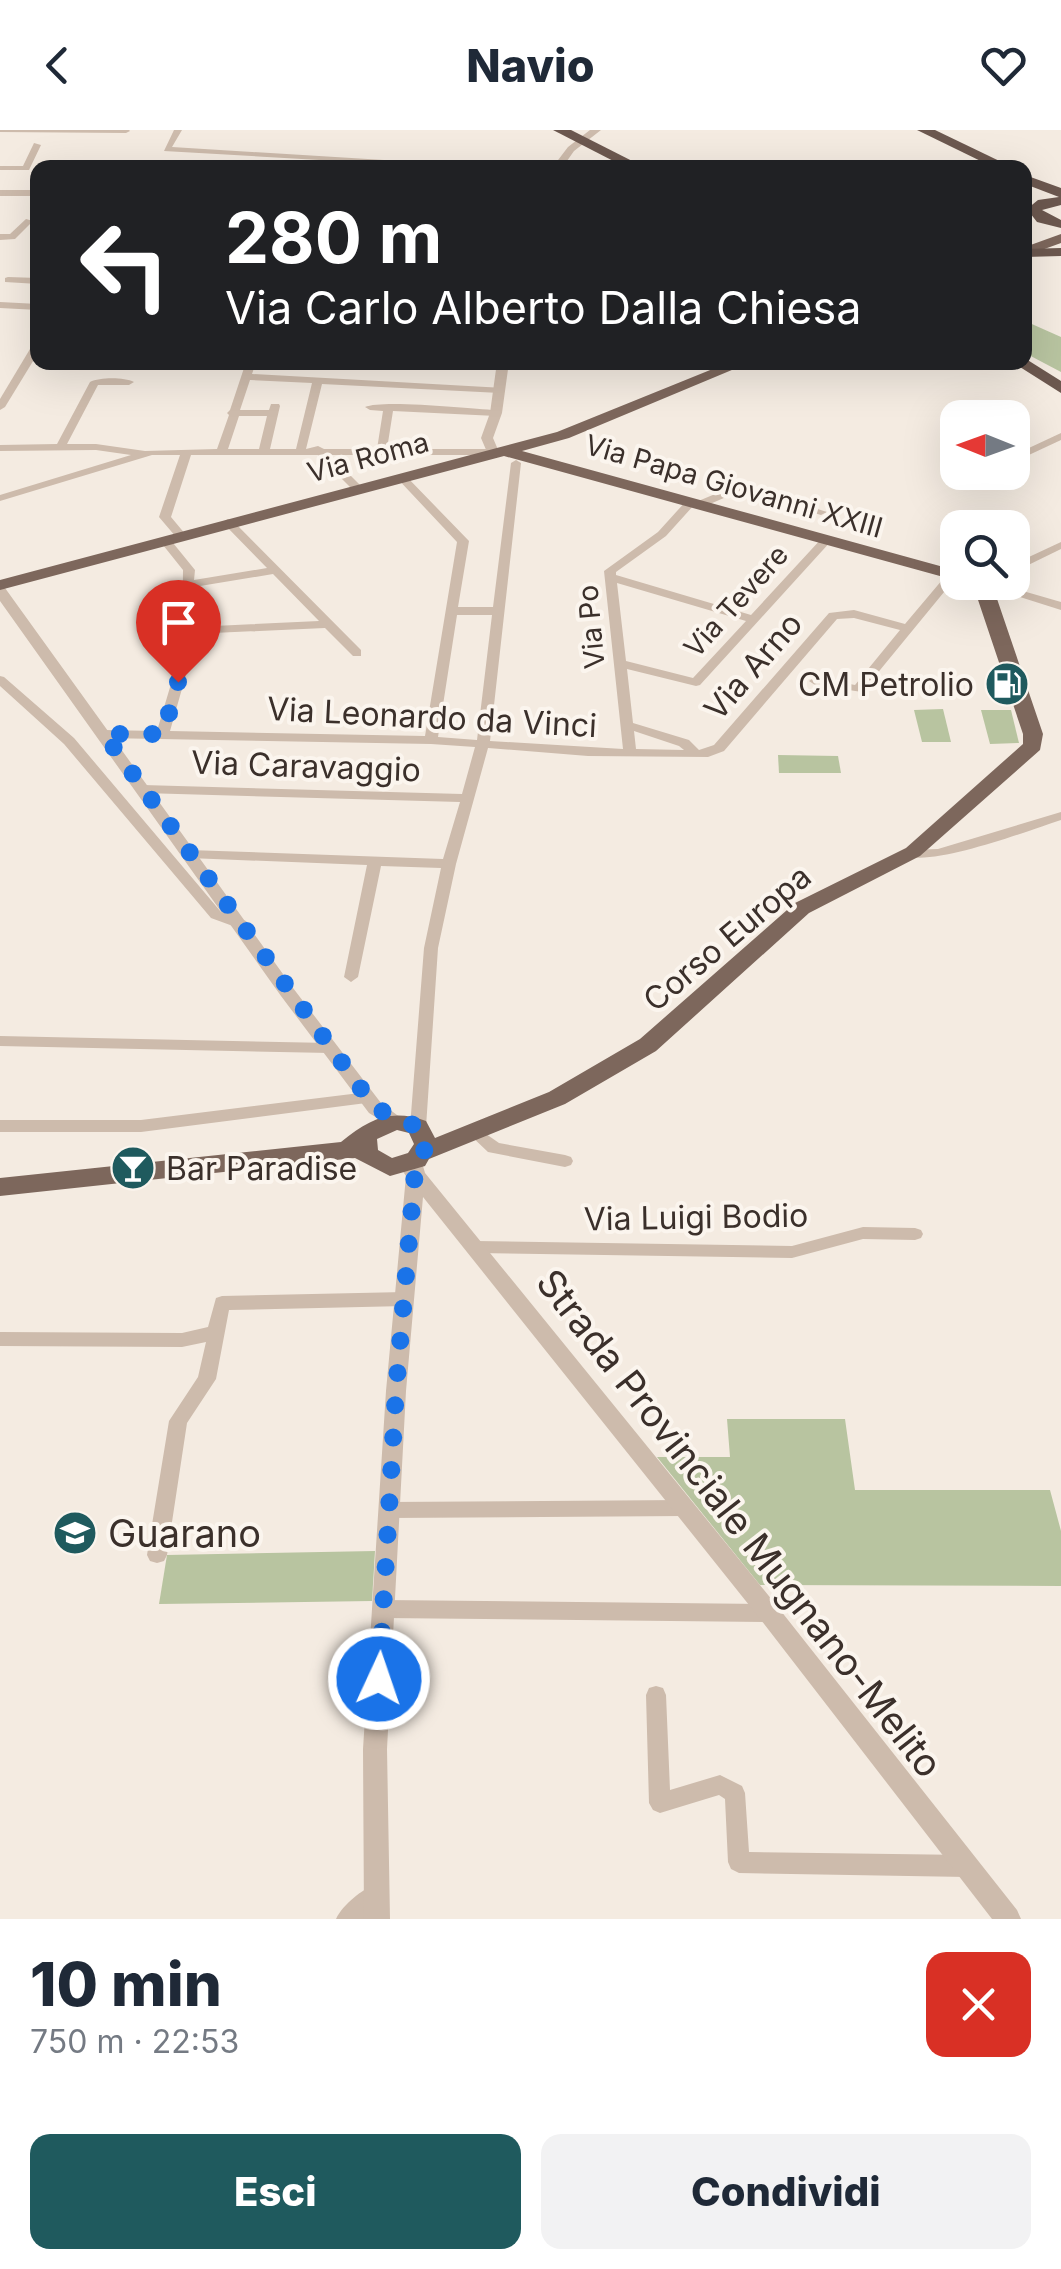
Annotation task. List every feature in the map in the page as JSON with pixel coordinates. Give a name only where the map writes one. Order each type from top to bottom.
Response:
[{"type":"highway","points":[[547,130],[609,160]]},
{"type":"highway","points":[[560,130],[622,160]]},
{"type":"highway","points":[[914,130],[977,160]]},
{"type":"highway","points":[[924,130],[990,160]]},
{"type":"highway","points":[[1032,175],[1061,175]]},
{"type":"highway","points":[[1032,178],[1061,190]]},
{"type":"highway","points":[[1061,201],[1034,209],[1042,218],[1061,224]]},
{"type":"highway","points":[[1032,251],[1061,252]]},
{"type":"highway","points":[[1032,362],[1060,384]]},
{"type":"highway","points":[[1032,369],[1060,384]]},
{"type":"main road","points":[[1032,248],[1061,238]]},
{"type":"main road","name":"Via Roma","points":[[0,588],[487,449],[593,424],[725,370]]},
{"type":"main road","name":"Via Papa Giovanni XXIII","points":[[487,449],[940,571]]},
{"type":"main road","name":"Corso Europa","points":[[416,1162],[556,1098],[648,1045],[802,908],[923,847],[1032,746],[1033,734],[992,610],[992,600]]},
{"type":"main road","points":[[376,1127],[426,1138],[416,1162],[380,1165],[376,1127]]},
{"type":"main road","name":"Corso Europa","points":[[0,1186],[376,1127],[476,1133]]},
{"type":"street","points":[[0,130],[126,131]]},
{"type":"street","points":[[178,130],[167,149],[367,160]]},
{"type":"street","points":[[563,160],[596,130]]},
{"type":"street","points":[[0,168],[25,168],[37,145]]},
{"type":"street","points":[[0,193],[30,193]]},
{"type":"street","points":[[0,237],[12,237],[28,221]]},
{"type":"street","points":[[8,280],[30,281]]},
{"type":"street","points":[[0,305],[30,307]]},
{"type":"street","points":[[0,408],[30,357]]},
{"type":"street","points":[[222,451],[248,370]]},
{"type":"street","points":[[0,448],[60,446],[145,454],[487,449],[502,370]]},
{"type":"street","points":[[246,377],[500,390]]},
{"type":"street","points":[[301,449],[318,381]]},
{"type":"street","points":[[60,446],[94,383],[130,382]]},
{"type":"street","points":[[370,406],[496,413]]},
{"type":"street","points":[[382,450],[389,407]]},
{"type":"street","points":[[232,413],[274,410],[264,450]]},
{"type":"street","points":[[1030,453],[1061,436]]},
{"type":"street","points":[[1030,457],[1061,447]]},
{"type":"street","points":[[318,450],[357,488]]},
{"type":"street","points":[[163,734],[185,652],[190,584],[188,570],[165,517],[187,451]]},
{"type":"street","points":[[0,498],[145,454]]},
{"type":"street","points":[[376,1127],[432,948],[448,864],[484,743],[516,463]]},
{"type":"street","points":[[400,476],[462,536],[431,740]]},
{"type":"street","points":[[695,504],[740,487],[821,512]]},
{"type":"street","name":"Via Po","points":[[630,753],[609,576],[613,566],[662,534],[695,504]]},
{"type":"street","points":[[228,522],[357,653]]},
{"type":"street","name":"Via Tevere","points":[[619,662],[691,682],[826,540]]},
{"type":"street","points":[[1030,562],[1061,546]]},
{"type":"street","points":[[190,584],[277,570]]},
{"type":"street","points":[[609,576],[753,618]]},
{"type":"street","points":[[0,588],[330,1048],[376,1127]]},
{"type":"street","points":[[815,682],[856,690],[940,593]]},
{"type":"street","points":[[1030,596],[1061,606]]},
{"type":"street","points":[[452,611],[499,611]]},
{"type":"street","name":"Via Arno","points":[[696,754],[719,748],[833,616],[854,614],[908,629]]},
{"type":"street","points":[[187,631],[329,624]]},
{"type":"street","points":[[0,680],[69,741],[202,901],[220,918],[241,924]]},
{"type":"street","points":[[628,725],[684,743],[696,754]]},
{"type":"street","name":"Via Leonardo da Vinci","points":[[104,734],[431,740],[696,754]]},
{"type":"street","name":"Via Caravaggio","points":[[143,789],[468,798]]},
{"type":"street","points":[[923,847],[951,850],[1061,816]]},
{"type":"street","points":[[189,854],[448,864]]},
{"type":"street","points":[[350,977],[374,862]]},
{"type":"street","points":[[0,1042],[330,1048]]},
{"type":"street","points":[[0,1126],[376,1127]]},
{"type":"street","points":[[476,1133],[478,1139],[494,1148],[565,1161]]},
{"type":"street","points":[[376,1919],[375,1750],[388,1510],[416,1162]]},
{"type":"street","name":"Strada Provinciale Mugnano-Melito","points":[[416,1162],[476,1247],[1008,1919]]},
{"type":"street","name":"Via Luigi Bodio","points":[[476,1247],[801,1252],[863,1234],[914,1234]]},
{"type":"street","points":[[157,1555],[178,1421],[207,1379],[224,1302],[405,1299]]},
{"type":"street","points":[[0,1340],[182,1340],[216,1332]]},
{"type":"street","points":[[388,1510],[684,1508]]},
{"type":"street","points":[[383,1608],[769,1613]]},
{"type":"street","points":[[656,1695],[660,1803],[720,1785],[735,1793],[739,1862],[967,1866]]},
{"type":"street","points":[[347,1919],[377,1894]]},
{"type":"green space","points":[[1032,324],[1061,337],[1061,372],[1032,357]]},
{"type":"green space","points":[[943,709],[951,742],[922,742],[914,710]]},
{"type":"green space","points":[[981,710],[1011,710],[1019,743],[990,744]]},
{"type":"green space","points":[[778,755],[838,756],[841,773],[779,773]]},
{"type":"green space","points":[[727,1419],[845,1419],[855,1490],[1050,1490],[1061,1531],[1061,1586],[760,1585],[657,1457],[730,1457]]},
{"type":"green space","points":[[375,1551],[372,1601],[159,1604],[167,1555]]},
{"type":"place","name":"CM Petrolio","points":[[1007,684]]},
{"type":"place","name":"Bar Paradise","points":[[133,1168]]},
{"type":"place","name":"Guarano","points":[[75,1533]]},
{"type":"route","points":[[178,682],[163,734],[104,734],[375,1108],[396,1121],[418,1127],[426,1138],[424,1152],[416,1160],[416,1206],[396,1390],[379,1679]]}]
